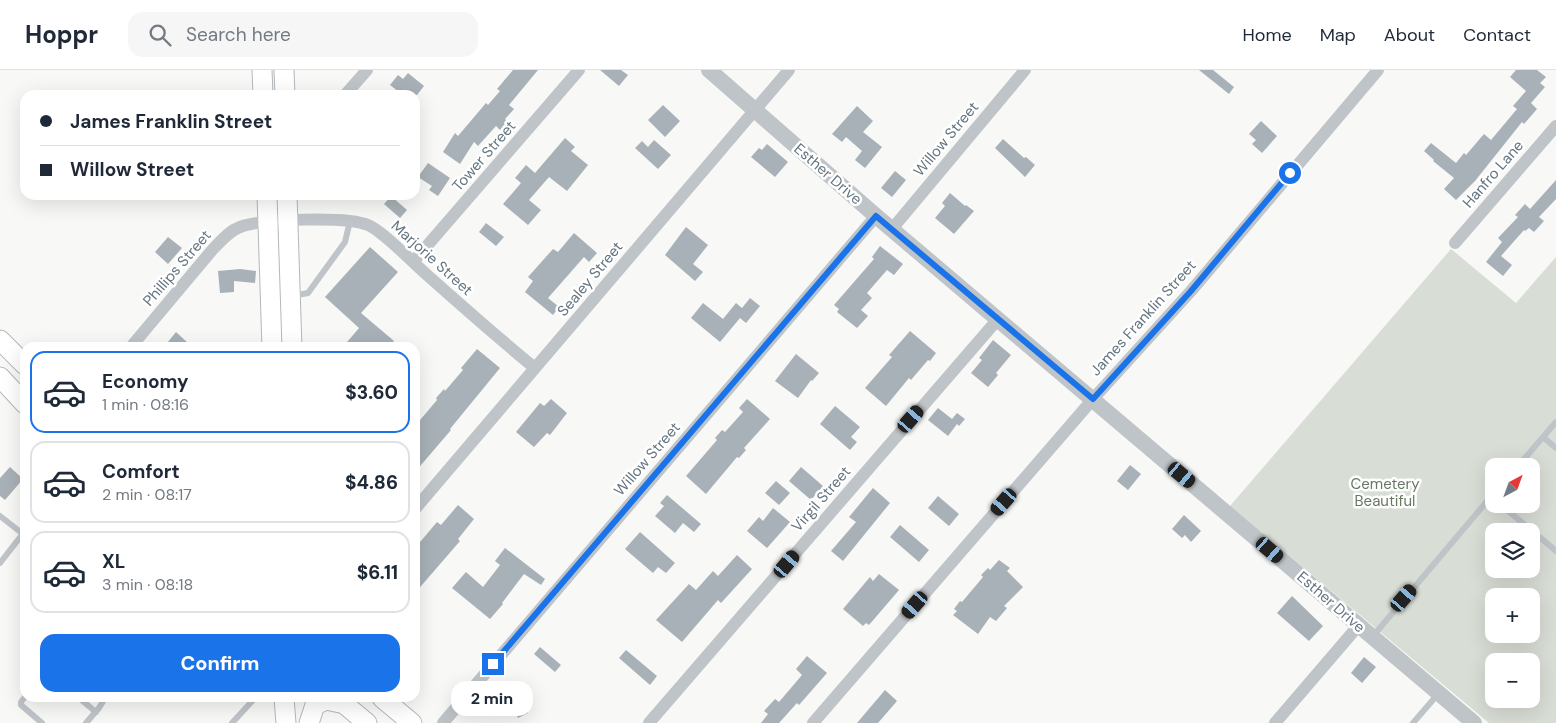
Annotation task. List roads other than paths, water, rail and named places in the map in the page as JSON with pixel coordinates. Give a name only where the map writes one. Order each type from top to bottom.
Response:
[{"type":"main road","points":[[262,70],[263,90]]},
{"type":"main road","points":[[284,70],[285,90]]},
{"type":"main road","points":[[267,200],[272,342]]},
{"type":"main road","points":[[287,200],[292,342]]},
{"type":"main road","points":[[0,340],[20,360]]},
{"type":"main road","points":[[0,378],[20,399]]},
{"type":"main road","points":[[284,702],[286,723]]},
{"type":"main road","points":[[304,702],[304,723]]},
{"type":"main road","points":[[309,723],[315,705],[322,702]]},
{"type":"main road","points":[[342,702],[367,723]]},
{"type":"main road","points":[[387,702],[412,723]]},
{"type":"street","points":[[349,90],[367,70]]},
{"type":"street","name":"Tower Street","points":[[413,262],[579,70]]},
{"type":"street","name":"Esther Drive","points":[[710,70],[876,216],[1474,723]]},
{"type":"street","name":"Sealey Street","points":[[420,503],[789,70]]},
{"type":"street","name":"Willow Street","points":[[892,229],[1025,70]]},
{"type":"street","name":"James Franklin Street","points":[[814,723],[1093,399],[1191,291],[1378,70]]},
{"type":"street","name":"Hanfro Lane","points":[[1455,243],[1556,126]]},
{"type":"street","name":"Willow Street","points":[[443,723],[876,216]]},
{"type":"street","name":"Marjorie Street","points":[[288,220],[350,221],[368,225],[386,238],[476,319],[535,368]]},
{"type":"street","name":"Phillips Street","points":[[135,342],[226,235],[239,227],[268,221],[288,220]]},
{"type":"street","name":"Virgil Street","points":[[649,723],[998,318]]},
{"type":"street","points":[[1275,723],[1359,626]]},
{"type":"lane","points":[[291,296],[308,294],[345,242],[350,221]]},
{"type":"lane","points":[[1525,458],[1556,422]]},
{"type":"lane","points":[[1543,438],[1556,448]]},
{"type":"lane","points":[[1372,637],[1485,505]]},
{"type":"lane","points":[[1511,513],[1556,551]]},
{"type":"lane","points":[[0,516],[20,530]]},
{"type":"lane","points":[[0,563],[20,538]]},
{"type":"lane","points":[[1413,723],[1438,693]]},
{"type":"lane","points":[[21,702],[21,705],[42,723]]},
{"type":"lane","points":[[84,702],[96,712]]},
{"type":"lane","points":[[86,723],[102,702]]},
{"type":"lane","points":[[232,723],[251,702]]},
{"type":"park label","name":"Cemetery Beautiful","points":[[1385,492]]}]
